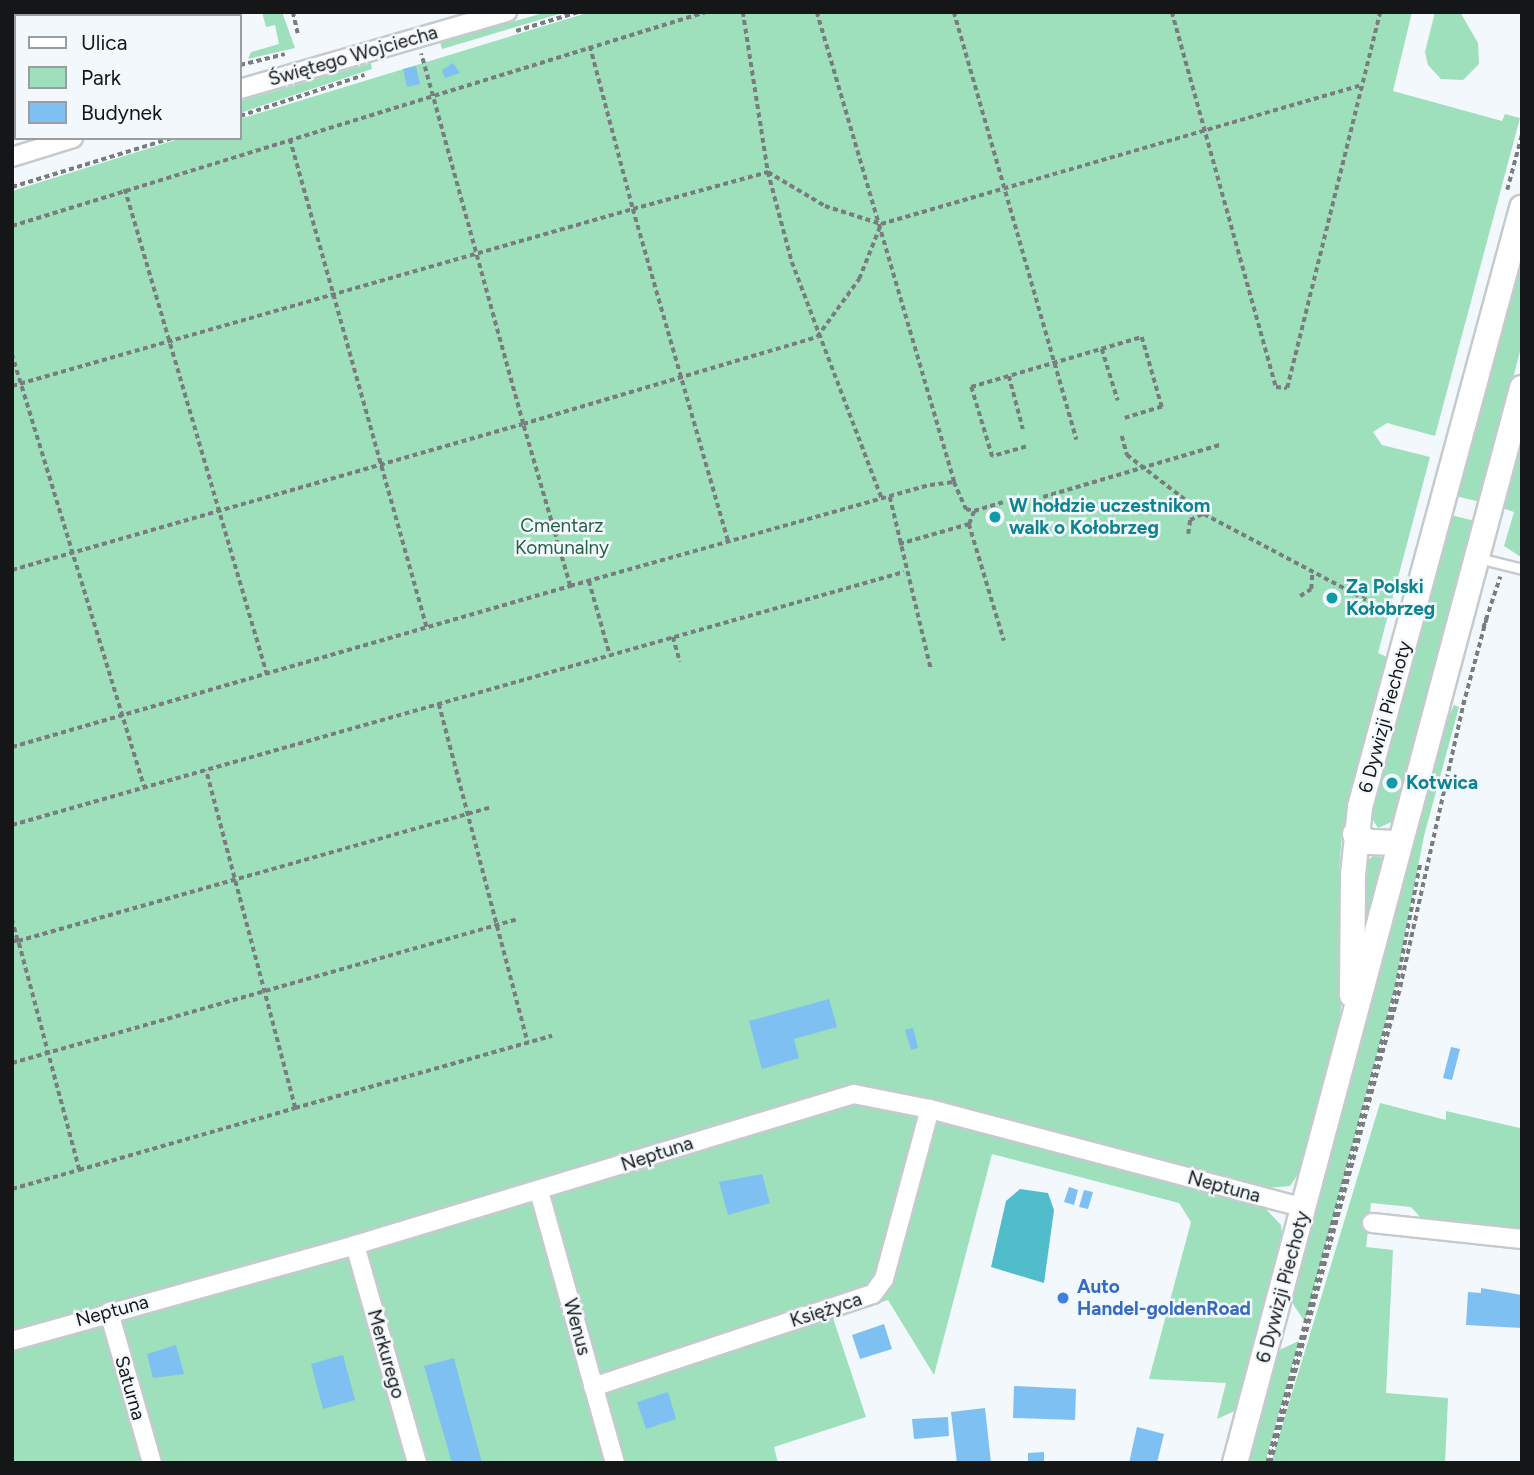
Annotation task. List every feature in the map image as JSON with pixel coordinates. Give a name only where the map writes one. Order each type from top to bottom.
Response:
[{"type":"street","name":"Świętego Wojciecha","points":[[242,88],[507,12]]},
{"type":"street","points":[[12,157],[67,140]]},
{"type":"street","name":"6 Dywizji Piechoty","points":[[1351,1031],[1355,834],[1522,208]]},
{"type":"street","name":"6 Dywizji Piechoty","points":[[1235,1463],[1522,388]]},
{"type":"street","points":[[1355,834],[1369,842],[1400,843]]},
{"type":"street","name":"Neptuna","points":[[12,1341],[355,1245],[844,1097],[881,1097],[1305,1208]]},
{"type":"street","name":"Księżyca","points":[[593,1387],[873,1294],[884,1279],[930,1109]]},
{"type":"street","name":"Wenus","points":[[539,1191],[615,1463]]},
{"type":"street","points":[[1372,1223],[1522,1239]]},
{"type":"street","name":"Merkurego","points":[[355,1245],[417,1463]]},
{"type":"street","name":"Saturna","points":[[108,1312],[152,1463]]},
{"type":"lane","points":[[1476,558],[1522,569]]},
{"type":"path","points":[[293,12],[298,33]]},
{"type":"path","points":[[12,226],[431,93],[706,12]]},
{"type":"path","points":[[743,12],[768,172],[817,337],[882,499]]},
{"type":"path","points":[[817,12],[881,224],[954,482],[967,509],[974,511],[1003,502]]},
{"type":"path","points":[[954,12],[1077,440]]},
{"type":"path","points":[[1172,12],[1276,387],[1287,388],[1380,12]]},
{"type":"path","points":[[590,46],[633,209],[729,544]]},
{"type":"path","points":[[242,65],[296,52]]},
{"type":"path","points":[[424,61],[570,586]]},
{"type":"path","points":[[242,115],[370,73]]},
{"type":"path","points":[[12,386],[169,344],[768,172],[825,206],[881,224],[1362,85]]},
{"type":"path","points":[[290,139],[427,628]]},
{"type":"path","points":[[12,187],[165,140]]},
{"type":"path","points":[[125,189],[267,674]]},
{"type":"path","points":[[12,570],[817,337],[859,279],[881,224]]},
{"type":"path","points":[[1026,447],[992,457],[971,387],[1142,337],[1162,407],[1125,418]]},
{"type":"path","points":[[1102,349],[1118,401]]},
{"type":"path","points":[[12,354],[144,788]]},
{"type":"path","points":[[1009,376],[1023,429]]},
{"type":"path","points":[[1122,436],[1127,455],[1146,466],[1204,514],[1396,615]]},
{"type":"path","points":[[1043,497],[1220,445]]},
{"type":"path","points":[[12,747],[570,586],[729,544],[882,499],[954,482]]},
{"type":"path","points":[[890,497],[904,572],[931,669]]},
{"type":"path","points":[[974,511],[969,524],[1004,641]]},
{"type":"path","points":[[1188,534],[1191,520],[1204,514]]},
{"type":"path","points":[[899,544],[969,524]]},
{"type":"path","points":[[12,825],[904,572]]},
{"type":"path","points":[[1300,596],[1313,585],[1310,572]]},
{"type":"path","points":[[1268,1463],[1400,987],[1429,837],[1487,616],[1500,578]]},
{"type":"path","points":[[589,581],[610,655]]},
{"type":"path","points":[[673,637],[680,662]]},
{"type":"path","points":[[439,704],[528,1043]]},
{"type":"path","points":[[206,771],[295,1108]]},
{"type":"path","points":[[12,942],[489,807]]},
{"type":"path","points":[[12,919],[79,1170]]},
{"type":"path","points":[[12,1063],[518,919]]},
{"type":"path","points":[[12,1189],[552,1036]]},
{"type":"green space","points":[[262,12],[282,12],[295,48],[248,59],[251,52],[279,44],[275,25],[266,27]]},
{"type":"green space","points":[[547,12],[566,12],[442,49],[440,42]]},
{"type":"green space","name":"Cmentarz Komunalny","points":[[590,12],[1412,12],[1393,91],[1502,121],[1505,114],[1520,118],[1435,436],[1387,423],[1373,432],[1382,445],[1430,457],[1378,653],[1389,658],[1342,835],[1339,870],[1346,959],[1338,1035],[1303,1167],[1290,1186],[1266,1188],[1263,1206],[1281,1225],[1283,1244],[1237,1410],[1217,1419],[1226,1383],[1149,1379],[1191,1222],[1179,1203],[992,1154],[934,1375],[888,1300],[833,1318],[866,1417],[774,1447],[778,1463],[12,1463],[12,191],[176,140],[242,140],[242,118]]},
{"type":"green space","points":[[1435,12],[1460,12],[1478,43],[1479,64],[1463,80],[1441,79],[1428,65],[1425,52]]},
{"type":"green space","points":[[371,63],[372,69],[242,112],[242,100]]},
{"type":"green space","points":[[1522,251],[1522,344],[1480,502],[1456,496]]},
{"type":"green space","points":[[1522,432],[1521,557],[1504,546],[1514,512],[1502,508]]},
{"type":"green space","points":[[1451,515],[1475,521],[1394,821],[1378,828],[1370,815]]},
{"type":"green space","points":[[1454,705],[1459,707],[1424,836],[1395,987],[1305,1322],[1293,1304],[1293,1290],[1440,735]]},
{"type":"green space","points":[[1373,856],[1385,858],[1364,933],[1368,860]]},
{"type":"green space","points":[[1380,1103],[1446,1120],[1446,1111],[1520,1128],[1522,1120],[1522,1231],[1425,1222],[1411,1207],[1371,1203],[1366,1247],[1393,1250],[1386,1393],[1448,1398],[1445,1463],[1271,1463]]},
{"type":"green space","points":[[1299,1341],[1265,1463],[1246,1463],[1277,1351]]},
{"type":"water","points":[[1020,1189],[1048,1193],[1054,1210],[1044,1283],[991,1267],[1006,1201]]},
{"type":"building","points":[[12,12],[64,14],[14,14],[14,23]]},
{"type":"building","points":[[178,12],[222,12],[208,14]]},
{"type":"building","points":[[453,63],[460,73],[445,78],[442,70]]},
{"type":"building","points":[[416,66],[420,84],[407,87],[403,69]]},
{"type":"building","points":[[829,999],[837,1027],[794,1039],[799,1058],[762,1069],[749,1021]]},
{"type":"building","points":[[913,1028],[918,1048],[911,1050],[905,1030]]},
{"type":"building","points":[[1451,1047],[1460,1049],[1452,1080],[1443,1078]]},
{"type":"building","points":[[762,1174],[770,1203],[728,1215],[719,1182]]},
{"type":"building","points":[[1069,1187],[1078,1190],[1074,1205],[1064,1202]]},
{"type":"building","points":[[1084,1190],[1093,1192],[1088,1209],[1079,1207]]},
{"type":"building","points":[[1481,1288],[1522,1295],[1522,1328],[1466,1325],[1468,1292],[1481,1293]]},
{"type":"building","points":[[884,1324],[892,1349],[860,1359],[852,1335]]},
{"type":"building","points":[[176,1345],[184,1374],[153,1378],[147,1354]]},
{"type":"building","points":[[343,1355],[355,1400],[323,1409],[311,1364]]},
{"type":"building","points":[[454,1358],[482,1463],[452,1463],[424,1366]]},
{"type":"building","points":[[1014,1386],[1076,1389],[1075,1420],[1013,1418]]},
{"type":"building","points":[[668,1392],[676,1419],[646,1429],[637,1402]]},
{"type":"building","points":[[985,1408],[991,1463],[957,1463],[951,1412]]},
{"type":"building","points":[[948,1417],[949,1436],[914,1439],[912,1419]]},
{"type":"building","points":[[1137,1427],[1164,1434],[1157,1463],[1129,1463]]},
{"type":"building","points":[[1044,1452],[1044,1463],[1028,1463],[1028,1453]]},
{"type":"place","name":"W hołdzie uczestnikom walk o Kołobrzeg","points":[[995,517]]},
{"type":"place","name":"Za Polski Kołobrzeg","points":[[1332,598]]},
{"type":"place","name":"Kotwica","points":[[1392,783]]},
{"type":"place","name":"Auto Handel-goldenRoad","points":[[1063,1298]]}]
